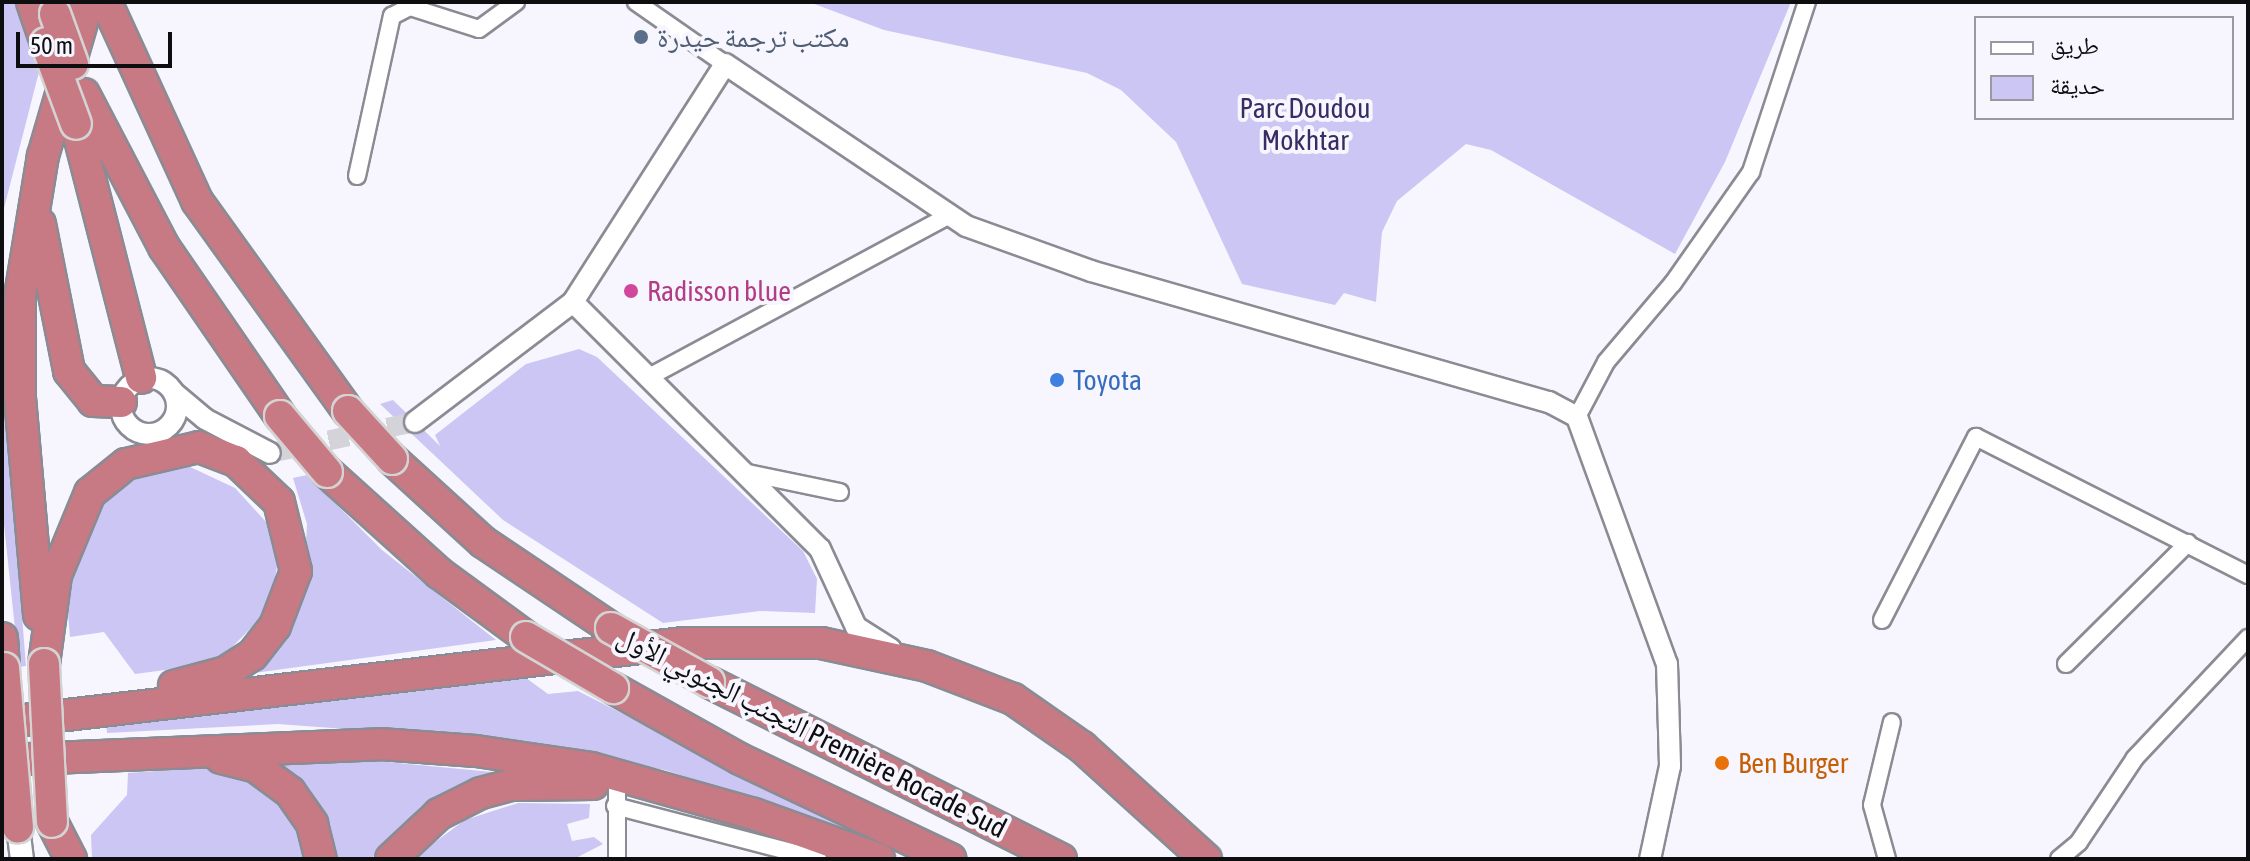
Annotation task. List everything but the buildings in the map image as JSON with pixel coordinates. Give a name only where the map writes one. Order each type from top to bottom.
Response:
[{"type":"highway","points":[[71,859],[52,822],[44,664],[18,332],[43,156],[100,3]]},
{"type":"highway","name":"التجنب الجنوبي الأول Première Rocade Sud","points":[[100,3],[197,201],[348,411],[392,459],[483,542],[611,628],[709,682],[1061,859]]},
{"type":"highway","points":[[46,6],[46,43],[76,124],[141,378]]},
{"type":"highway","name":"التجنب الجنوبي الأول Première Rocade Sud","points":[[46,6],[84,94],[164,247],[280,416],[327,472],[428,564],[526,637],[740,759],[951,859]]},
{"type":"highway","points":[[43,156],[39,242],[62,354],[85,395],[103,405],[121,402]]},
{"type":"highway","points":[[13,721],[93,699],[208,679],[263,644],[292,591],[291,531],[279,502],[219,452],[159,442],[104,478],[78,510],[56,575],[44,664]]},
{"type":"highway","points":[[2,638],[18,827]]},
{"type":"highway","points":[[13,721],[683,643],[821,643],[927,666],[1013,699],[1058,728],[1206,859]]},
{"type":"highway","points":[[15,760],[380,744],[476,751],[591,768],[754,814],[879,859]]},
{"type":"highway","points":[[15,760],[237,760],[290,792],[312,824],[321,859]]},
{"type":"highway","points":[[391,859],[439,814],[481,793],[511,785],[754,814]]},
{"type":"main road","points":[[52,822],[56,859]]},
{"type":"main road","points":[[18,827],[22,859]]},
{"type":"street","points":[[357,176],[392,16],[410,7],[479,29],[516,2]]},
{"type":"street","points":[[636,2],[948,216],[1091,271],[1357,342],[1577,417]]},
{"type":"street","points":[[1650,859],[1665,801],[1667,664],[1577,417],[1606,362],[1673,283],[1751,172],[1807,2]]},
{"type":"street","points":[[415,422],[573,302],[725,64]]},
{"type":"street","points":[[649,377],[948,216]]},
{"type":"street","points":[[573,302],[820,549],[856,627],[927,666]]},
{"type":"street","points":[[174,393],[173,421],[159,442],[131,428],[121,402],[141,378],[160,380],[205,419],[270,453],[219,452]]},
{"type":"street","points":[[1882,620],[1976,437],[2248,575]]},
{"type":"street","points":[[743,472],[840,492]]},
{"type":"street","points":[[2066,664],[2188,543]]},
{"type":"street","points":[[2059,859],[2079,842],[2135,758],[2248,638]]},
{"type":"street","points":[[1887,859],[1872,805],[1892,722]]},
{"type":"street","points":[[617,859],[616,796],[818,859]]},
{"type":"green space","points":[[2,2],[15,2],[40,68],[2,216]]},
{"type":"green space","name":"Parc Doudou Mokhtar","points":[[809,2],[1791,2],[1725,162],[1675,254],[1491,150],[1466,144],[1397,201],[1382,232],[1376,302],[1344,293],[1335,305],[1242,284],[1176,142],[1121,90],[1087,73],[884,30]]},
{"type":"green space","points":[[579,349],[597,357],[803,551],[817,579],[815,613],[760,611],[663,623],[503,520],[380,404],[393,400],[440,446],[435,435],[526,364]]},
{"type":"green space","points":[[2,365],[26,666],[19,667],[2,505]]},
{"type":"green space","points":[[188,466],[235,488],[267,523],[278,561],[273,590],[258,621],[226,653],[195,666],[135,674],[104,632],[70,637],[66,589],[99,496],[104,501],[139,477]]},
{"type":"green space","points":[[307,475],[382,550],[496,640],[239,675],[288,631],[303,598],[307,524],[293,478]]},
{"type":"green space","points":[[522,675],[548,694],[578,691],[855,832],[665,770],[508,741],[278,724],[107,733],[106,718]]},
{"type":"green space","points":[[258,758],[366,760],[503,773],[421,806],[371,859],[332,859]]},
{"type":"green space","points":[[212,767],[243,772],[294,813],[311,859],[92,859],[91,835],[127,795],[128,773]]},
{"type":"green space","points":[[518,803],[590,804],[589,818],[567,824],[572,841],[594,837],[603,844],[574,859],[412,859],[465,820]]},
{"type":"tunnel","points":[[270,453],[415,422]]},
{"type":"place","name":"مكتب ترجمة حيدرة","points":[[641,37]]},
{"type":"place","name":"Radisson blue","points":[[631,291]]},
{"type":"place","name":"Toyota","points":[[1057,380]]},
{"type":"place","name":"Ben Burger","points":[[1722,763]]}]
